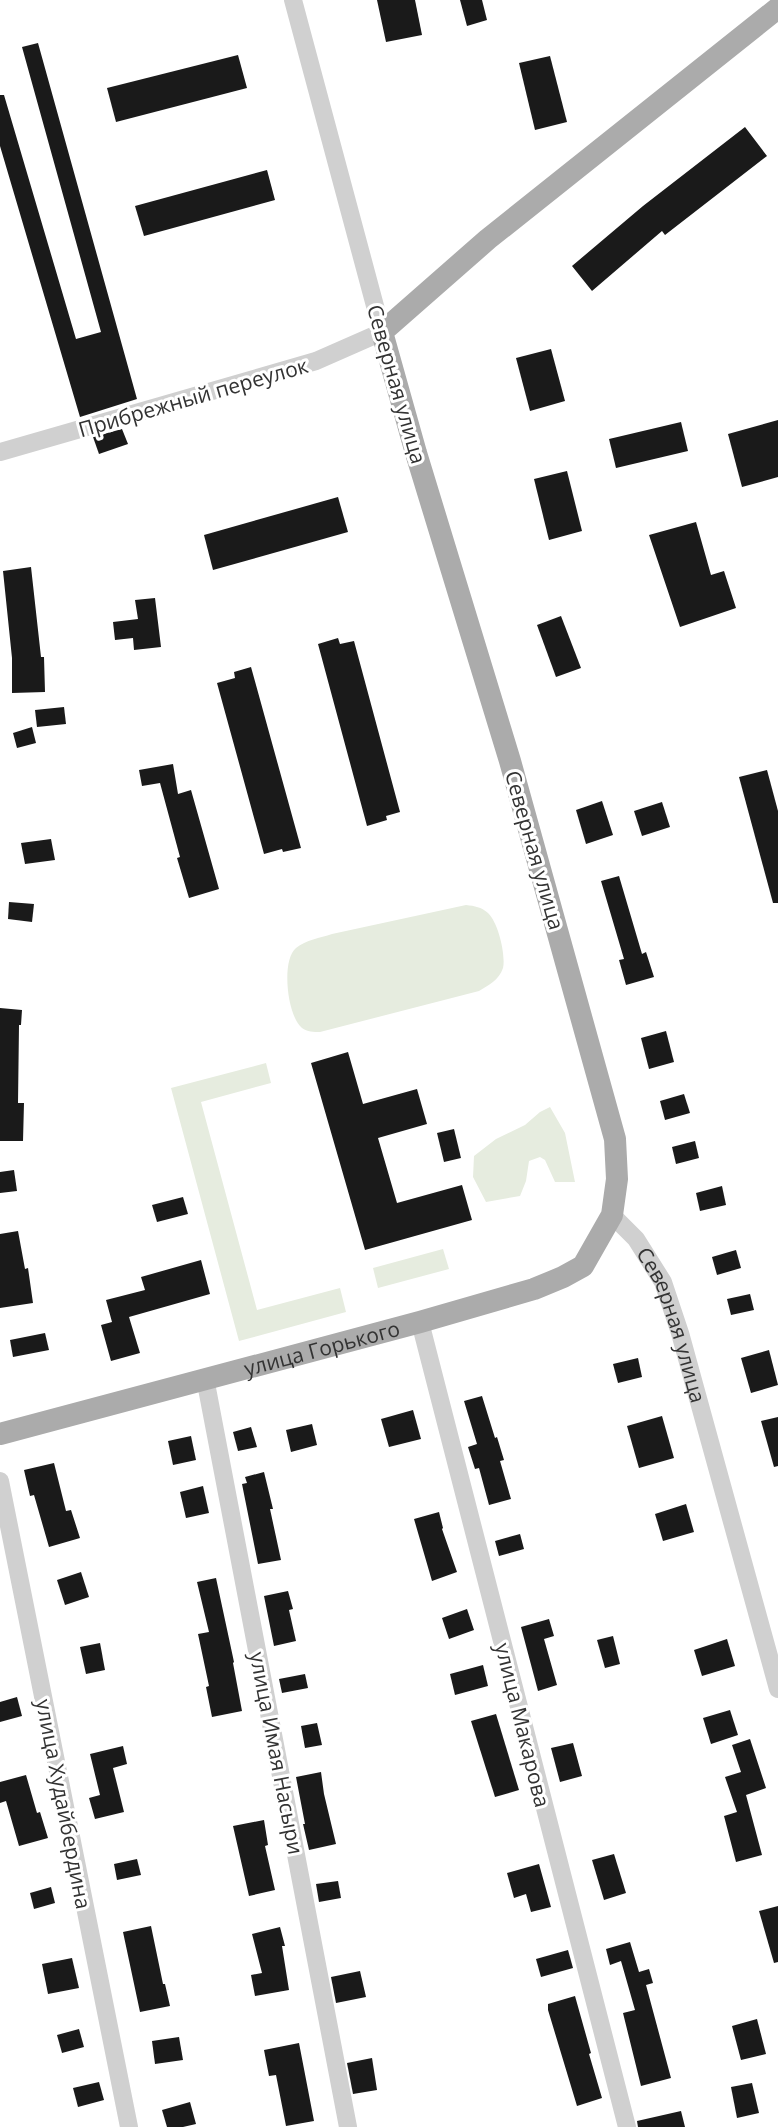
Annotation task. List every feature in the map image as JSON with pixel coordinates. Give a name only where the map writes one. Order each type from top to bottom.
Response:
[{"type":"main road","points":[[382,332],[489,238],[778,8]]},
{"type":"main road","name":"Северная улица","points":[[382,332],[416,453],[513,773],[615,1139],[617,1179],[612,1215]]},
{"type":"main road","name":"улица Горького","points":[[0,1434],[420,1322],[563,1278],[582,1266],[612,1215]]},
{"type":"street","name":"Северная улица","points":[[293,0],[382,332]]},
{"type":"street","name":"Прибрежный переулок","points":[[0,452],[316,361],[382,332]]},
{"type":"street","name":"Северная улица","points":[[612,1215],[636,1239],[663,1282],[680,1333],[778,1689]]},
{"type":"street","name":"улица Макарова","points":[[420,1322],[627,2127]]},
{"type":"street","name":"улица Имая Насыри","points":[[205,1378],[348,2127]]},
{"type":"street","name":"улица Худайбердина","points":[[0,1481],[129,2127]]},
{"type":"shaded area","points":[[466,905],[483,909],[492,917],[500,939],[503,968],[499,976],[490,984],[479,991],[320,1032],[306,1030],[297,1022],[290,1001],[287,975],[291,954],[300,945],[332,934]]},
{"type":"shaded area","points":[[266,1063],[271,1083],[201,1102],[257,1310],[340,1288],[346,1312],[239,1341],[171,1088]]},
{"type":"shaded area","points":[[550,1107],[565,1133],[575,1182],[555,1182],[545,1160],[540,1157],[529,1161],[526,1181],[520,1196],[486,1202],[473,1177],[474,1156],[496,1139],[525,1125]]},
{"type":"shaded area","points":[[443,1249],[449,1269],[378,1288],[373,1268]]},
{"type":"building","points":[[377,0],[415,0],[422,35],[386,42]]},
{"type":"building","points":[[460,0],[482,0],[487,20],[467,26]]},
{"type":"building","points":[[38,43],[137,399],[80,417],[0,146],[0,95],[4,95],[76,339],[101,332],[22,47]]},
{"type":"building","points":[[238,55],[247,88],[116,122],[107,88]]},
{"type":"building","points":[[550,56],[567,122],[535,130],[519,63]]},
{"type":"building","points":[[745,127],[767,156],[665,235],[662,231],[592,291],[572,266],[643,206]]},
{"type":"building","points":[[267,170],[275,200],[144,236],[135,206]]},
{"type":"building","points":[[551,349],[565,401],[530,411],[516,358]]},
{"type":"building","points":[[778,420],[778,477],[742,487],[728,434]]},
{"type":"building","points":[[681,422],[688,451],[616,468],[609,439]]},
{"type":"building","points":[[122,429],[128,444],[99,454],[93,437]]},
{"type":"building","points":[[567,471],[582,531],[549,540],[534,479]]},
{"type":"building","points":[[338,497],[348,532],[213,570],[204,535]]},
{"type":"building","points":[[696,522],[711,575],[724,571],[736,608],[680,627],[649,535]]},
{"type":"building","points":[[31,567],[41,657],[44,657],[45,692],[12,693],[12,658],[3,571]]},
{"type":"building","points":[[155,598],[161,647],[134,650],[133,638],[115,640],[113,622],[138,619],[135,600]]},
{"type":"building","points":[[561,616],[581,668],[556,677],[537,625]]},
{"type":"building","points":[[338,638],[340,644],[354,641],[400,812],[386,816],[387,820],[367,826],[318,644]]},
{"type":"building","points":[[251,667],[301,848],[283,852],[282,849],[264,854],[217,683],[235,678],[234,672]]},
{"type":"building","points":[[64,707],[66,724],[37,727],[35,710]]},
{"type":"building","points":[[32,727],[36,743],[17,748],[13,733]]},
{"type":"building","points":[[173,764],[178,794],[191,790],[219,889],[189,898],[177,858],[180,857],[160,783],[142,786],[139,770]]},
{"type":"building","points":[[767,770],[778,811],[778,903],[773,903],[739,777]]},
{"type":"building","points":[[602,801],[613,835],[586,844],[576,810]]},
{"type":"building","points":[[662,802],[670,827],[642,836],[634,811]]},
{"type":"building","points":[[51,839],[55,860],[25,864],[21,843]]},
{"type":"building","points":[[619,876],[642,954],[646,952],[654,977],[626,985],[619,960],[624,959],[601,881]]},
{"type":"building","points":[[9,902],[34,904],[32,922],[8,919]]},
{"type":"building","points":[[0,1008],[22,1010],[21,1025],[19,1025],[18,1103],[24,1103],[23,1141],[0,1141]]},
{"type":"building","points":[[666,1031],[674,1062],[649,1069],[641,1038]]},
{"type":"building","points":[[348,1052],[363,1104],[417,1089],[427,1124],[378,1138],[397,1203],[462,1185],[472,1220],[365,1250],[311,1063]]},
{"type":"building","points":[[684,1094],[690,1113],[665,1120],[660,1101]]},
{"type":"building","points":[[454,1129],[461,1158],[444,1162],[437,1133]]},
{"type":"building","points":[[695,1141],[699,1158],[676,1164],[672,1147]]},
{"type":"building","points":[[14,1170],[17,1191],[0,1193],[0,1172]]},
{"type":"building","points":[[722,1186],[726,1205],[700,1211],[696,1193]]},
{"type":"building","points":[[183,1197],[188,1214],[157,1222],[152,1205]]},
{"type":"building","points":[[18,1231],[25,1269],[28,1268],[33,1303],[0,1308],[0,1234]]},
{"type":"building","points":[[736,1250],[741,1268],[717,1275],[712,1257]]},
{"type":"building","points":[[201,1260],[210,1294],[129,1317],[140,1353],[111,1361],[101,1325],[112,1322],[106,1300],[145,1290],[141,1277]]},
{"type":"building","points":[[750,1294],[754,1310],[731,1315],[727,1299]]},
{"type":"building","points":[[45,1333],[49,1350],[13,1357],[10,1340]]},
{"type":"building","points":[[769,1350],[778,1385],[751,1393],[741,1358]]},
{"type":"building","points":[[638,1358],[642,1377],[618,1383],[613,1364]]},
{"type":"building","points":[[482,1396],[504,1460],[500,1461],[511,1499],[489,1505],[479,1468],[475,1469],[468,1447],[477,1444],[464,1401]]},
{"type":"building","points":[[413,1410],[421,1439],[389,1447],[381,1419]]},
{"type":"building","points":[[662,1416],[674,1458],[639,1468],[627,1426]]},
{"type":"building","points":[[778,1417],[778,1466],[774,1467],[761,1421]]},
{"type":"building","points":[[312,1424],[317,1445],[291,1452],[286,1430]]},
{"type":"building","points":[[251,1427],[257,1447],[238,1451],[233,1432]]},
{"type":"building","points":[[191,1436],[196,1460],[173,1465],[168,1441]]},
{"type":"building","points":[[54,1463],[66,1511],[71,1510],[80,1538],[49,1547],[34,1495],[30,1496],[24,1470]]},
{"type":"building","points":[[264,1472],[273,1509],[270,1509],[281,1560],[258,1564],[242,1484],[247,1483],[245,1477]]},
{"type":"building","points":[[203,1486],[209,1513],[186,1518],[180,1492]]},
{"type":"building","points":[[686,1504],[694,1532],[663,1541],[655,1514]]},
{"type":"building","points":[[439,1512],[442,1529],[457,1572],[432,1581],[414,1519]]},
{"type":"building","points":[[520,1534],[524,1549],[499,1556],[495,1541]]},
{"type":"building","points":[[81,1572],[89,1597],[65,1605],[57,1580]]},
{"type":"building","points":[[216,1578],[242,1711],[212,1717],[206,1687],[209,1686],[198,1634],[209,1632],[197,1582]]},
{"type":"building","points":[[288,1591],[293,1609],[289,1610],[296,1641],[274,1646],[264,1596]]},
{"type":"building","points":[[467,1609],[474,1630],[449,1639],[442,1618]]},
{"type":"building","points":[[549,1619],[554,1636],[544,1639],[557,1685],[538,1691],[521,1627]]},
{"type":"building","points":[[613,1636],[620,1664],[605,1668],[597,1640]]},
{"type":"building","points":[[727,1639],[735,1666],[702,1676],[694,1650]]},
{"type":"building","points":[[100,1643],[105,1670],[86,1674],[80,1647]]},
{"type":"building","points":[[483,1665],[488,1686],[455,1695],[450,1674]]},
{"type":"building","points":[[305,1674],[308,1688],[282,1693],[279,1679]]},
{"type":"building","points":[[17,1697],[22,1716],[0,1722],[0,1702]]},
{"type":"building","points":[[730,1710],[738,1735],[711,1744],[703,1718]]},
{"type":"building","points":[[496,1714],[519,1790],[495,1797],[471,1721]]},
{"type":"building","points":[[317,1723],[322,1745],[305,1748],[301,1726]]},
{"type":"building","points":[[750,1739],[766,1788],[746,1795],[762,1855],[736,1862],[724,1816],[737,1812],[725,1777],[741,1772],[732,1745]]},
{"type":"building","points":[[573,1743],[582,1776],[560,1782],[551,1748]]},
{"type":"building","points":[[123,1746],[127,1764],[113,1768],[124,1812],[95,1819],[89,1798],[100,1795],[90,1754]]},
{"type":"building","points":[[321,1772],[336,1844],[309,1850],[296,1777]]},
{"type":"building","points":[[26,1775],[37,1813],[40,1812],[48,1838],[19,1846],[6,1801],[0,1803],[0,1782]]},
{"type":"building","points":[[264,1820],[268,1845],[265,1846],[275,1890],[249,1896],[233,1826]]},
{"type":"building","points":[[614,1854],[626,1893],[604,1900],[592,1860]]},
{"type":"building","points":[[137,1859],[141,1875],[117,1880],[114,1864]]},
{"type":"building","points":[[539,1864],[551,1907],[531,1912],[526,1894],[514,1898],[507,1873]]},
{"type":"building","points":[[338,1881],[341,1898],[319,1902],[316,1884]]},
{"type":"building","points":[[51,1887],[55,1903],[34,1909],[30,1893]]},
{"type":"building","points":[[778,1906],[778,1962],[774,1963],[759,1911]]},
{"type":"building","points":[[151,1926],[170,2006],[140,2012],[123,1932]]},
{"type":"building","points":[[280,1927],[285,1946],[282,1946],[289,1990],[255,1996],[251,1975],[262,1973],[252,1934]]},
{"type":"building","points":[[630,1942],[639,1972],[649,1969],[653,1983],[646,1985],[671,2078],[641,2086],[623,2013],[635,2010],[621,1961],[610,1965],[606,1949]]},
{"type":"building","points":[[568,1950],[573,1968],[541,1977],[536,1959]]},
{"type":"building","points":[[72,1958],[79,1988],[48,1994],[42,1964]]},
{"type":"building","points":[[360,1971],[366,1997],[336,2003],[331,1977]]},
{"type":"building","points":[[575,1996],[602,2098],[577,2106],[548,2010],[548,2004]]},
{"type":"building","points":[[757,2019],[766,2054],[741,2060],[732,2026]]},
{"type":"building","points":[[79,2029],[84,2047],[62,2053],[57,2035]]},
{"type":"building","points":[[179,2037],[183,2060],[155,2064],[152,2041]]},
{"type":"building","points":[[299,2043],[314,2121],[286,2126],[276,2075],[269,2076],[264,2050]]},
{"type":"building","points":[[372,2058],[377,2090],[353,2094],[347,2063]]},
{"type":"building","points":[[99,2082],[104,2100],[78,2107],[73,2088]]},
{"type":"building","points":[[752,2083],[759,2113],[737,2118],[731,2087]]},
{"type":"building","points":[[190,2102],[196,2124],[167,2127],[162,2110]]},
{"type":"building","points":[[681,2111],[685,2127],[638,2127],[637,2121]]}]
